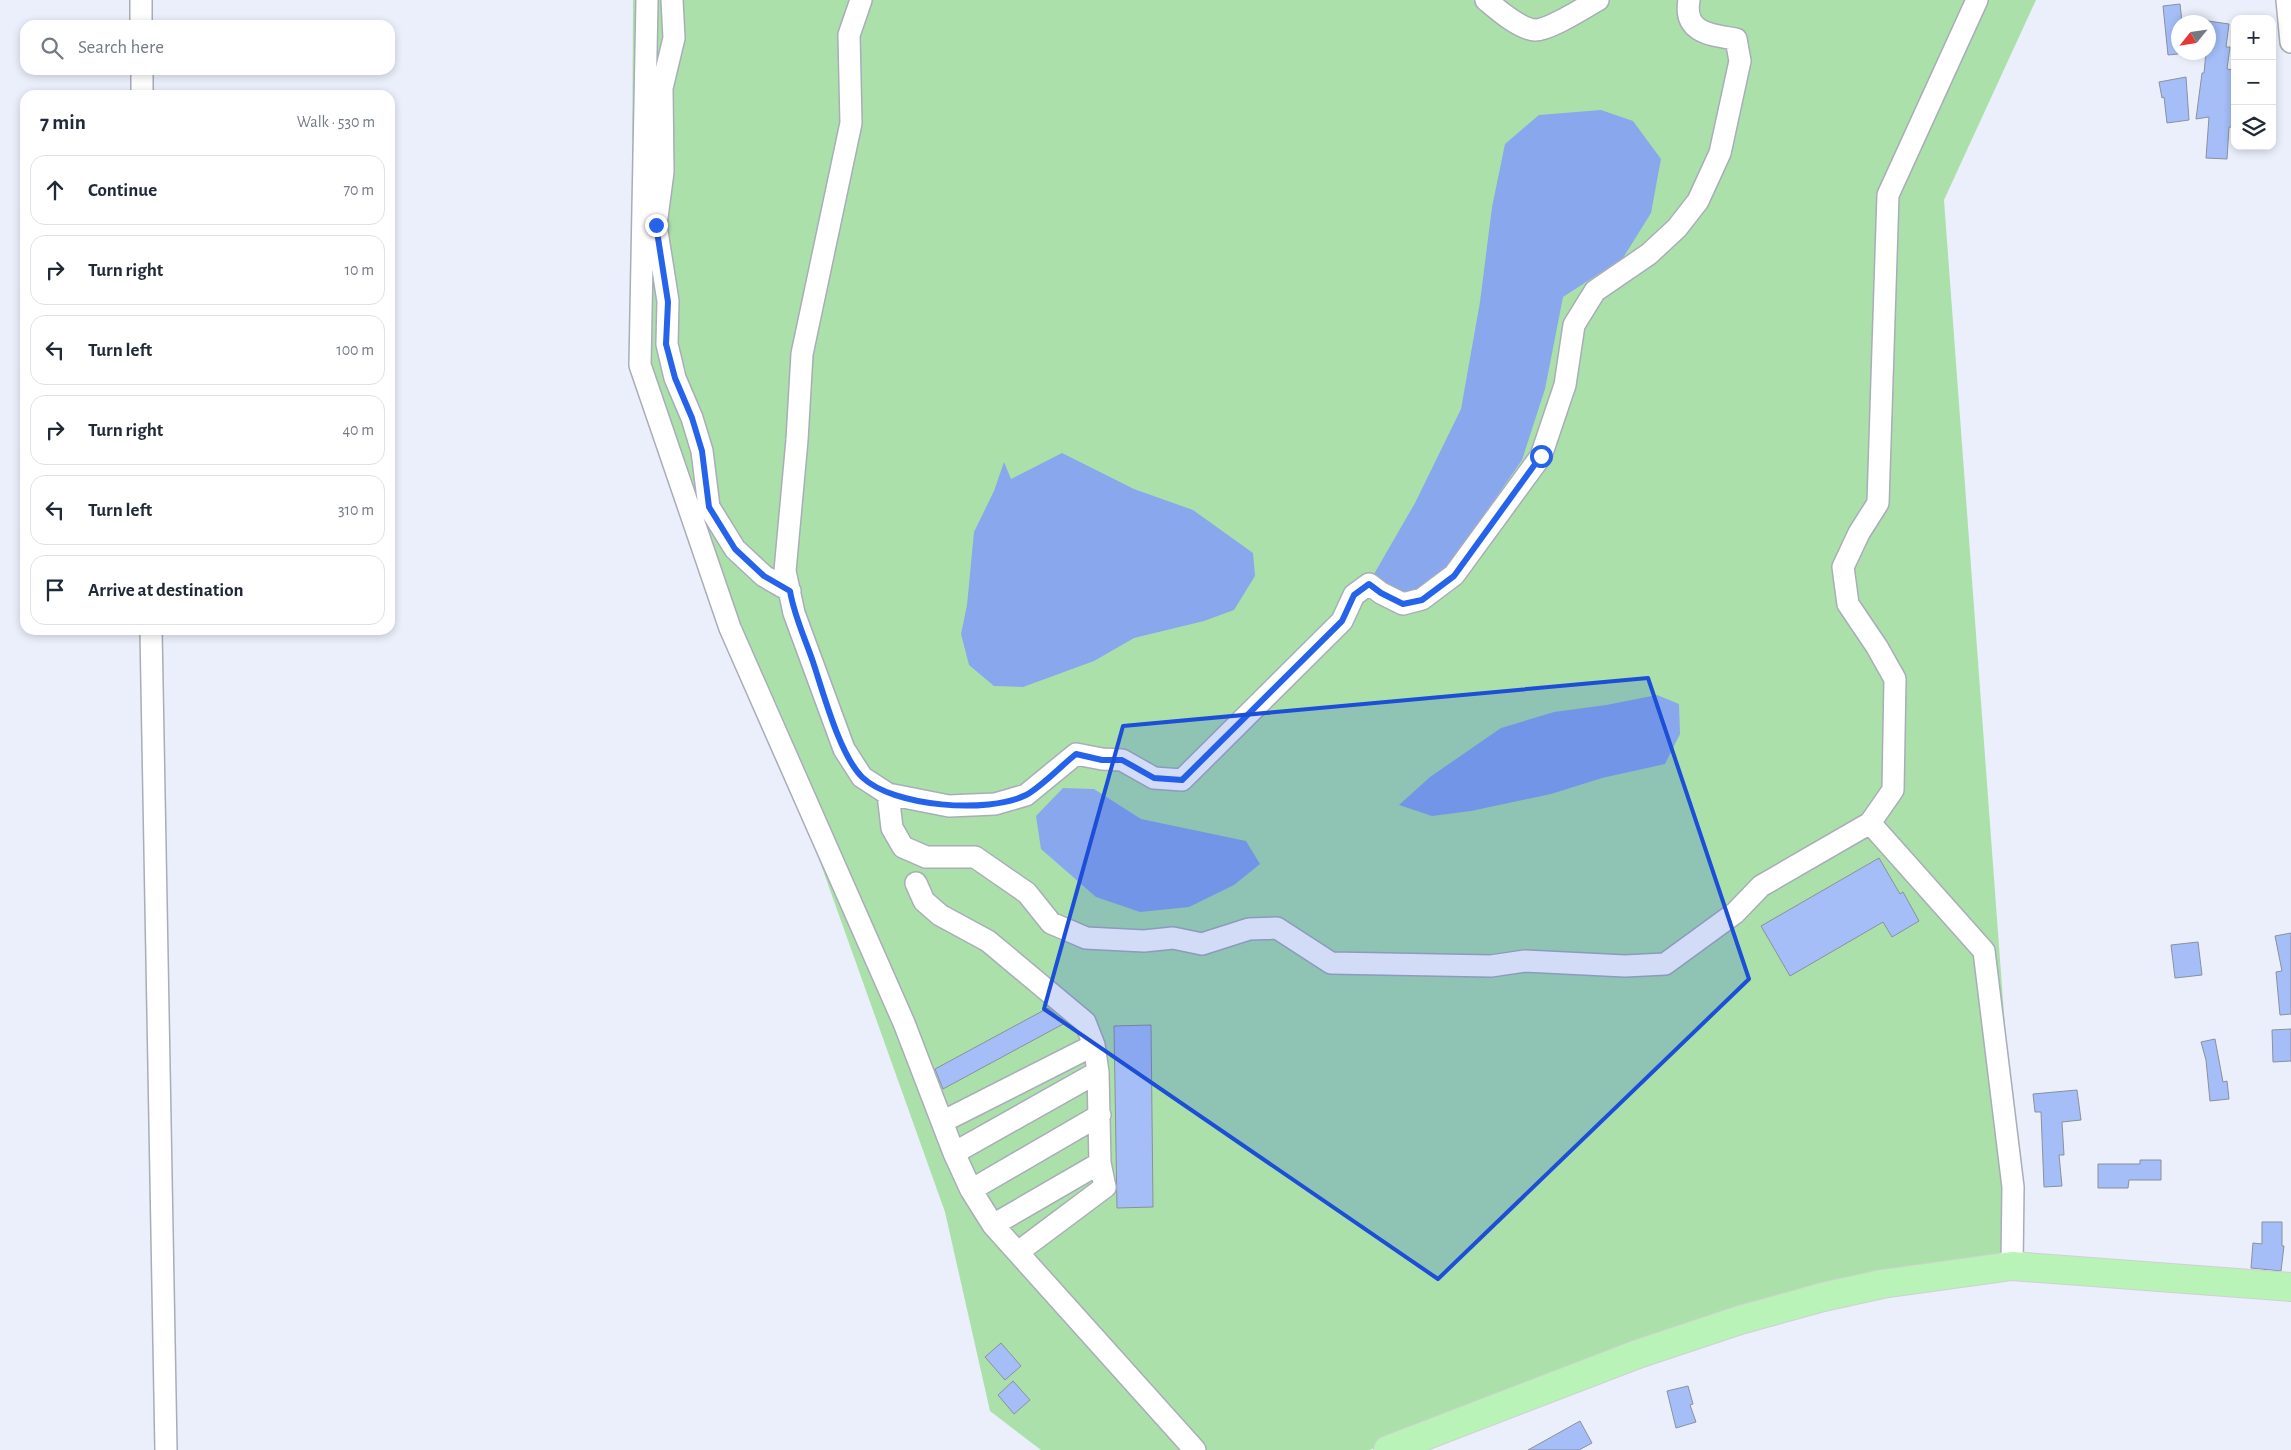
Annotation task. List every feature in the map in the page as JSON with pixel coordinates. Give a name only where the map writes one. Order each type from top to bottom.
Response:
[{"type":"main road","points":[[1388,1450],[1638,1354],[1740,1320],[1823,1296],[1882,1284],[2012,1266],[2291,1288]]},
{"type":"street","points":[[141,0],[141,20]]},
{"type":"street","points":[[647,0],[640,365],[730,628],[904,1023],[954,1153],[971,1190],[993,1225],[1195,1450]]},
{"type":"street","points":[[672,0],[674,38],[662,88],[663,172],[656,225],[668,302],[666,344],[675,378],[692,418],[702,451],[709,507],[735,549],[764,576],[790,591]]},
{"type":"street","points":[[861,0],[849,35],[851,123],[802,354],[797,440],[785,571],[794,613],[844,748],[862,777],[888,794],[949,806],[995,804],[1026,794],[1076,754],[1102,760],[1122,760],[1154,778],[1182,780],[1342,621],[1354,595],[1369,584],[1381,593],[1403,604],[1422,600],[1454,576],[1541,456],[1565,385],[1574,325],[1595,291],[1648,254],[1676,228],[1698,201],[1720,153],[1740,61],[1739,53],[1736,39],[1706,34],[1692,22],[1687,9],[1689,0]]},
{"type":"street","points":[[1486,0],[1509,20],[1534,30],[1556,23],[1598,0]]},
{"type":"street","points":[[902,847],[926,857],[975,858],[1027,893],[1051,924],[1086,938],[1144,941],[1173,938],[1202,944],[1249,929],[1277,928],[1331,963],[1491,966],[1525,961],[1625,966],[1665,964],[1735,913],[1761,886],[1870,823],[1893,790],[1895,679],[1878,647],[1848,604],[1842,566],[1859,533],[1878,503],[1888,195],[1977,0]]},
{"type":"street","points":[[2287,0],[2291,42]]},
{"type":"street","points":[[142,75],[142,90]]},
{"type":"street","points":[[151,635],[166,1450]]},
{"type":"street","points":[[888,794],[892,828],[902,847],[924,901],[940,915],[988,942],[1085,1022],[1094,1045],[1098,1072],[1100,1163],[1105,1187],[1018,1252]]},
{"type":"street","points":[[1870,823],[1984,951],[2013,1187],[2012,1266]]},
{"type":"street","points":[[916,883],[926,857]]},
{"type":"street","points":[[942,1122],[1094,1045]]},
{"type":"street","points":[[954,1153],[1098,1072]]},
{"type":"street","points":[[971,1190],[1100,1115]]},
{"type":"street","points":[[993,1225],[1100,1163]]},
{"type":"highlighted area","points":[[1648,678],[1749,979],[1438,1279],[1044,1009],[1123,726]]},
{"type":"green space","points":[[633,0],[2036,0],[1944,200],[2022,1258],[1797,1300],[1369,1450],[1041,1450],[990,1411],[945,1212],[730,610],[631,367]]},
{"type":"water","points":[[1601,110],[1633,121],[1661,159],[1651,213],[1623,258],[1563,297],[1545,389],[1522,460],[1448,566],[1414,595],[1388,599],[1374,574],[1415,503],[1461,409],[1480,302],[1492,207],[1505,144],[1539,115]]},
{"type":"water","points":[[1062,453],[1134,489],[1193,510],[1253,553],[1255,576],[1234,610],[1204,621],[1134,638],[1094,661],[1023,687],[994,686],[969,665],[961,634],[967,605],[974,532],[994,491],[1004,462],[1011,479]]},
{"type":"water","points":[[1657,695],[1679,704],[1680,734],[1665,764],[1602,778],[1551,794],[1471,811],[1432,816],[1399,805],[1430,777],[1501,728],[1554,712],[1606,705]]},
{"type":"water","points":[[1063,788],[1094,789],[1141,819],[1246,841],[1260,864],[1234,885],[1189,907],[1140,912],[1096,897],[1041,849],[1036,816]]},
{"type":"building","points":[[2180,4],[2181,15],[2171,15],[2171,55],[2168,55],[2163,6]]},
{"type":"building","points":[[2216,22],[2229,24],[2226,47],[2230,47],[2227,69],[2231,70],[2231,127],[2229,127],[2227,159],[2206,158],[2209,117],[2196,119],[2202,73],[2204,73],[2205,60],[2216,60]]},
{"type":"building","points":[[2186,77],[2189,120],[2167,123],[2164,97],[2162,98],[2159,82]]},
{"type":"building","points":[[1879,858],[1900,894],[1903,892],[1919,921],[1892,937],[1883,922],[1790,976],[1761,926]]},
{"type":"building","points":[[2291,933],[2291,1014],[2280,1015],[2276,972],[2282,971],[2275,936]]},
{"type":"building","points":[[2198,942],[2202,975],[2175,978],[2171,945]]},
{"type":"building","points":[[1048,1008],[1065,1023],[943,1089],[935,1069]]},
{"type":"building","points":[[1151,1025],[1153,1207],[1117,1208],[1114,1026]]},
{"type":"building","points":[[2291,1029],[2291,1061],[2273,1062],[2272,1030]]},
{"type":"building","points":[[2215,1039],[2223,1082],[2227,1081],[2229,1099],[2210,1101],[2206,1060],[2201,1042]]},
{"type":"building","points":[[2077,1090],[2081,1120],[2062,1122],[2064,1155],[2059,1155],[2062,1186],[2044,1187],[2041,1112],[2035,1112],[2033,1094]]},
{"type":"building","points":[[2140,1160],[2161,1160],[2161,1180],[2129,1180],[2128,1188],[2098,1188],[2098,1164],[2140,1164]]},
{"type":"building","points":[[2262,1222],[2282,1222],[2282,1246],[2284,1246],[2281,1271],[2251,1268],[2253,1243],[2262,1244]]},
{"type":"building","points":[[1001,1343],[1021,1366],[1005,1380],[985,1357]]},
{"type":"building","points":[[1013,1381],[1030,1400],[1014,1414],[998,1395]]},
{"type":"building","points":[[1688,1386],[1693,1404],[1690,1405],[1696,1422],[1676,1428],[1667,1391]]},
{"type":"building","points":[[1580,1421],[1592,1443],[1579,1450],[1528,1450]]},
{"type":"route","points":[[656,225],[668,302],[666,344],[675,378],[692,418],[702,451],[709,507],[735,549],[764,576],[790,591],[794,613],[844,748],[862,777],[888,794],[949,806],[995,804],[1026,794],[1076,754],[1102,760],[1122,760],[1154,778],[1182,780],[1342,621],[1354,595],[1369,584],[1381,593],[1403,604],[1422,600],[1454,576],[1541,456]]}]
